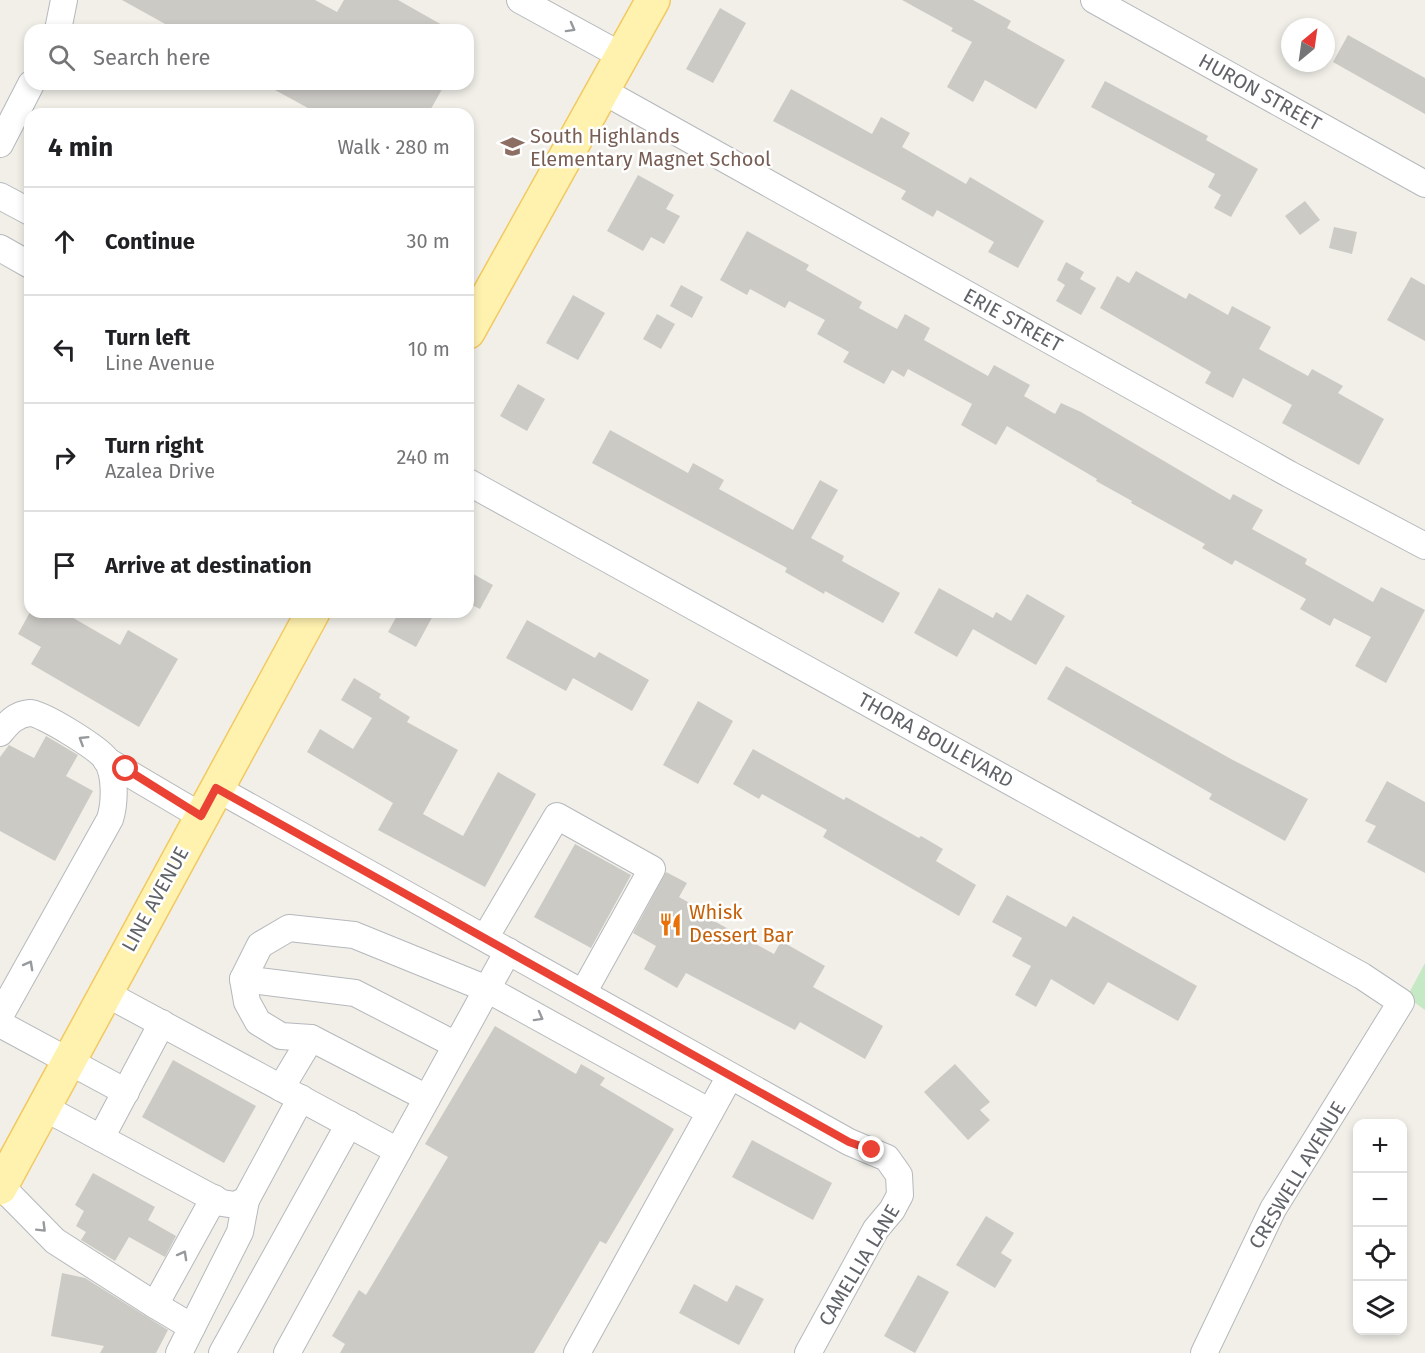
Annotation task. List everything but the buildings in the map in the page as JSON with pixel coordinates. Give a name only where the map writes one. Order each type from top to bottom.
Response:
[{"type":"main road","points":[[474,321],[653,0]]},
{"type":"main road","name":"LINE AVENUE","points":[[0,1187],[310,618]]},
{"type":"street","points":[[59,24],[64,0]]},
{"type":"street","points":[[520,0],[622,56]]},
{"type":"street","name":"HURON STREET","points":[[1094,0],[1425,184]]},
{"type":"street","points":[[0,144],[28,90]]},
{"type":"street","name":"ERIE STREET","points":[[603,91],[1289,474],[1425,546]]},
{"type":"street","points":[[0,196],[24,209]]},
{"type":"street","points":[[0,248],[24,262]]},
{"type":"street","name":"THORA BOULEVARD","points":[[474,485],[1362,976],[1401,1002]]},
{"type":"street","points":[[0,733],[16,716],[32,713],[88,742],[106,760],[201,816]]},
{"type":"street","points":[[0,1016],[110,819],[113,793],[106,760]]},
{"type":"street","points":[[216,788],[730,1076],[577,1353]]},
{"type":"street","points":[[485,938],[557,816],[652,869],[583,993]]},
{"type":"street","points":[[427,1098],[311,1038],[281,1036],[258,1022],[247,1002],[243,979],[260,945],[289,928],[354,935],[487,989],[710,1112]]},
{"type":"street","points":[[287,1353],[508,951]]},
{"type":"street","points":[[243,979],[355,993],[456,1045]]},
{"type":"street","points":[[105,993],[398,1151]]},
{"type":"street","name":"CRESWELL AVENUE","points":[[1204,1353],[1273,1209],[1401,1002]]},
{"type":"street","points":[[101,1138],[162,1023]]},
{"type":"street","points":[[0,1024],[126,1092]]},
{"type":"street","points":[[179,1353],[240,1232],[246,1200],[291,1093],[311,1038]]},
{"type":"street","name":"CAMELLIA LANE","points":[[730,1076],[849,1142],[887,1158],[899,1175],[900,1195],[892,1210],[876,1229],[808,1353]]},
{"type":"street","points":[[43,1107],[214,1198],[235,1205],[246,1200]]},
{"type":"street","points":[[222,1353],[349,1124]]},
{"type":"street","points":[[0,1187],[56,1241],[192,1327]]},
{"type":"street","points":[[155,1305],[214,1198]]},
{"type":"green space","points":[[1425,963],[1425,1010],[1407,997]]},
{"type":"place","name":"South Highlands Elementary Magnet School","points":[[512,147]]},
{"type":"place","name":"Whisk Dessert Bar","points":[[671,924]]},
{"type":"route","points":[[126,769],[201,816],[216,788],[849,1142],[872,1150]]}]
